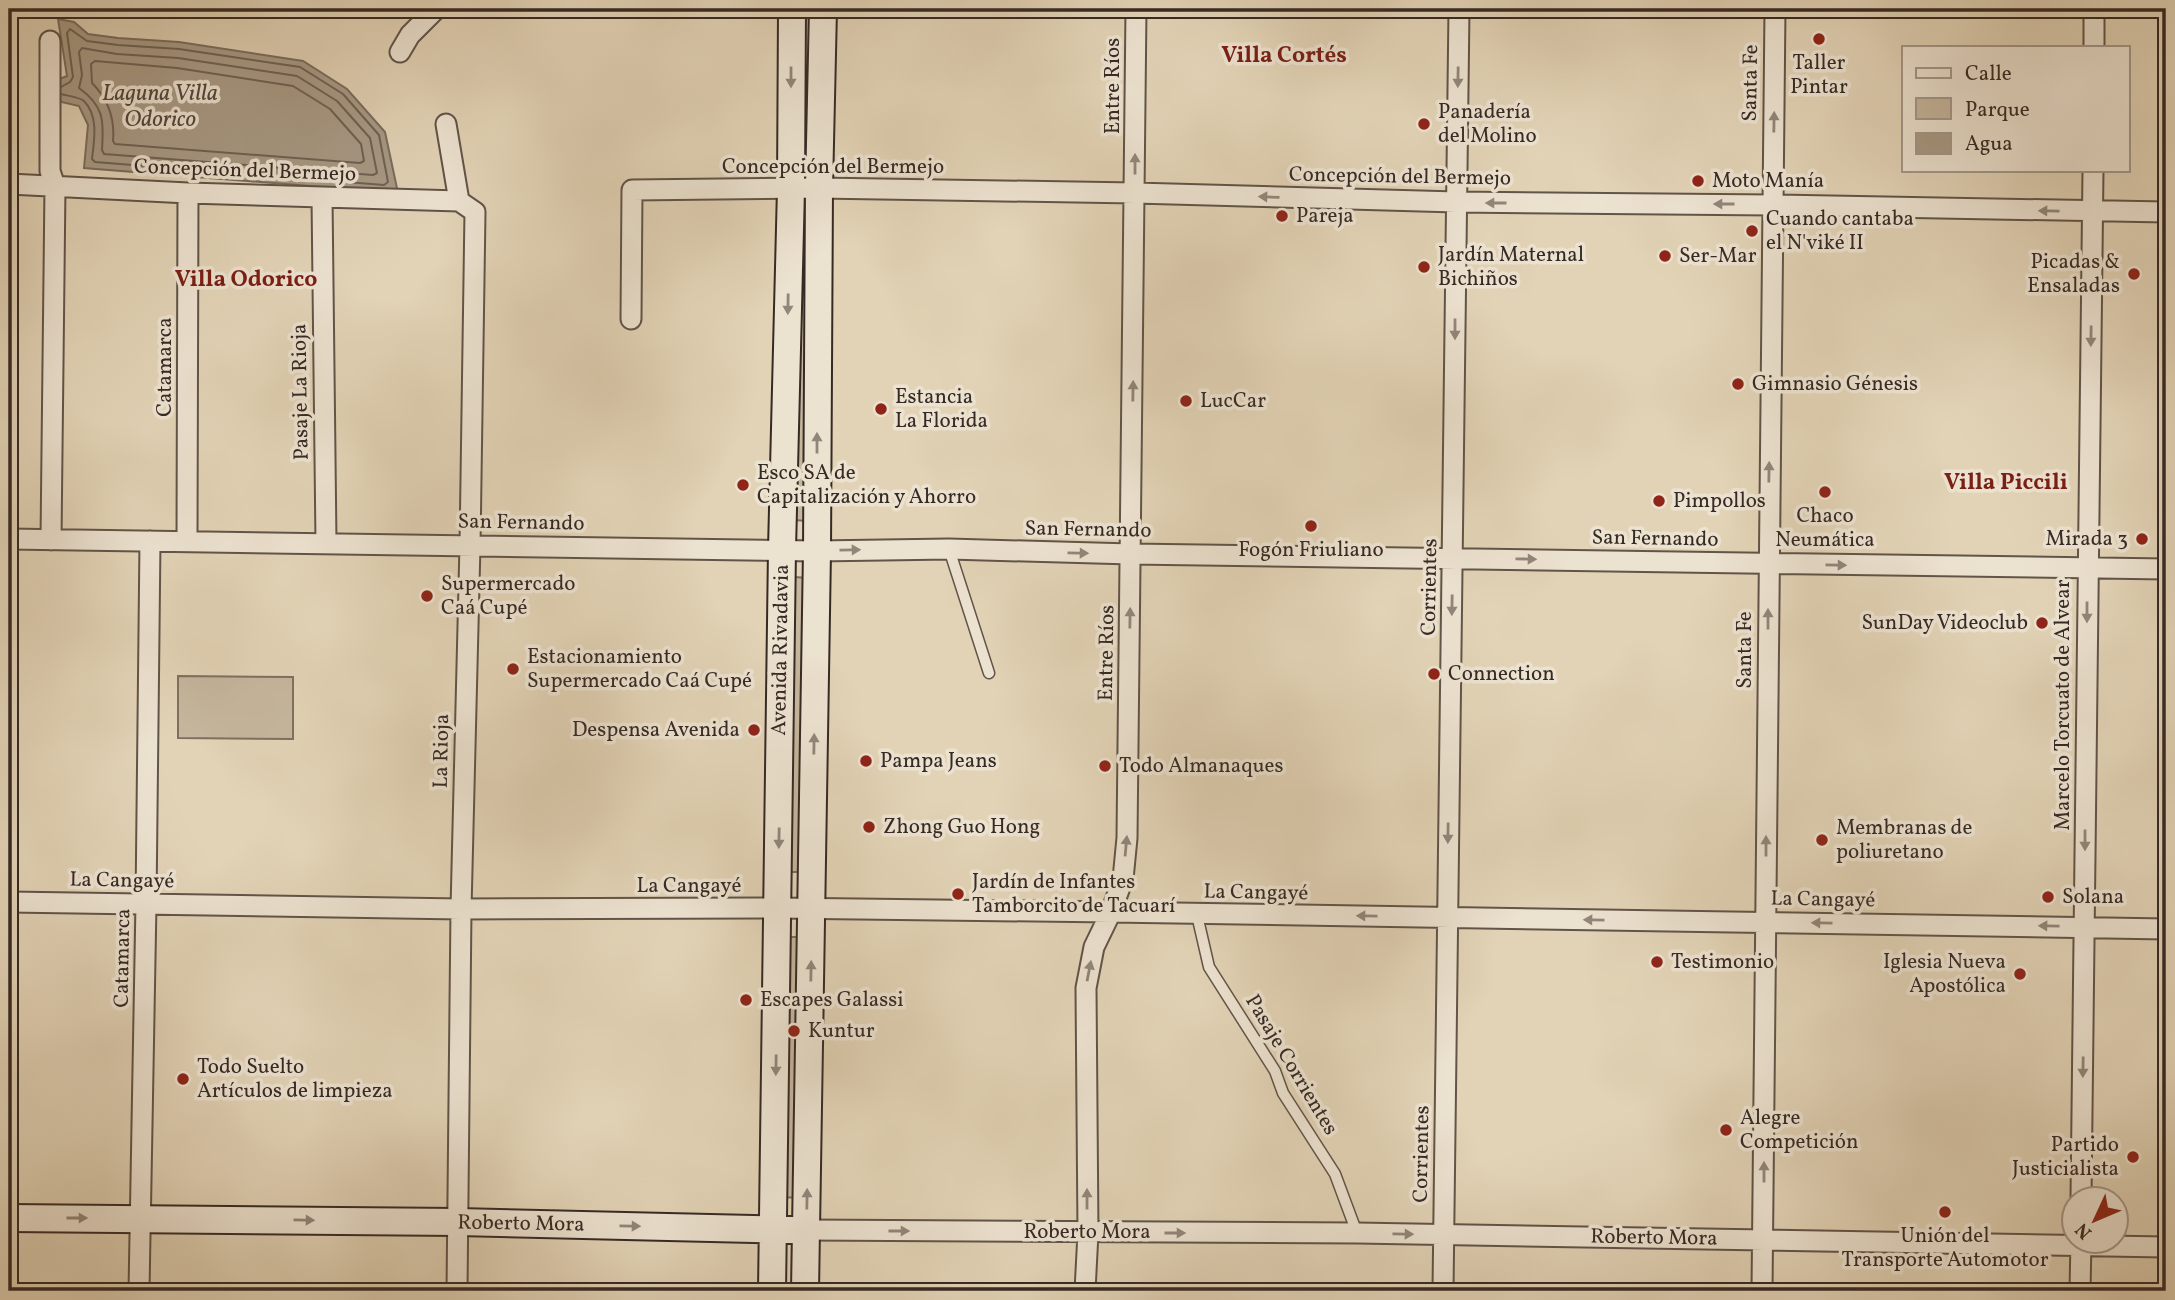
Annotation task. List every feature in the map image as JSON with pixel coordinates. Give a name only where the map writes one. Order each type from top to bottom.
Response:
[{"type":"street","points":[[400,52],[411,35],[436,9]]},
{"type":"street","name":"Avenida Rivadavia","points":[[772,1291],[792,9]]},
{"type":"street","name":"Avenida Rivadavia","points":[[805,1291],[823,9]]},
{"type":"street","name":"Entre Ríos","points":[[1085,1291],[1088,1233],[1086,988],[1094,947],[1123,879],[1127,838],[1136,9]]},
{"type":"street","name":"Corrientes","points":[[1443,1291],[1460,9]]},
{"type":"street","name":"Santa Fe","points":[[1762,1291],[1775,9]]},
{"type":"street","points":[[2094,9],[2094,46]]},
{"type":"street","points":[[50,41],[50,171],[55,186],[51,540]]},
{"type":"street","name":"La Rioja","points":[[446,124],[467,206],[471,545],[461,909],[457,1291]]},
{"type":"street","name":"Marcelo Torcuato de Alvear","points":[[2081,1184],[2093,172]]},
{"type":"street","name":"Concepción del Bermejo","points":[[9,184],[467,206]]},
{"type":"street","name":"Concepción del Bermejo","points":[[631,319],[632,190],[819,188],[1456,202],[2166,212]]},
{"type":"street","name":"Catamarca","points":[[187,541],[188,193]]},
{"type":"street","name":"Pasaje La Rioja","points":[[322,197],[326,543]]},
{"type":"street","name":"San Fernando","points":[[9,539],[2166,569]]},
{"type":"street","name":"Catamarca","points":[[139,1291],[150,541]]},
{"type":"street","name":"La Cangayé","points":[[9,902],[461,909],[778,908],[1111,912],[2166,929]]},
{"type":"street","name":"Roberto Mora","points":[[9,1218],[458,1222],[806,1230],[1357,1233],[2060,1243]]},
{"type":"street","name":"Roberto Mora","points":[[2130,1245],[2166,1247]]},
{"type":"street","points":[[2080,1291],[2081,1254]]},
{"type":"lane","points":[[949,550],[989,673]]},
{"type":"lane","name":"Pasaje Corrientes","points":[[1197,915],[1209,967],[1275,1071],[1283,1093],[1335,1174],[1357,1233]]},
{"type":"green space","points":[[800,9],[814,9],[810,164],[802,164]]},
{"type":"green space","points":[[802,218],[808,219],[807,521],[794,520]]},
{"type":"green space","points":[[795,577],[807,578],[803,872],[788,872]]},
{"type":"green space","points":[[178,676],[293,677],[293,739],[178,738]]},
{"type":"green space","points":[[790,937],[799,937],[797,1198],[784,1197]]},
{"type":"water","name":"Laguna Villa Odorico","points":[[58,19],[74,22],[88,34],[179,42],[303,61],[347,89],[385,132],[398,193],[84,168],[88,125],[79,106],[53,100],[54,81],[67,76]]},
{"type":"place","name":"Taller Pintar","points":[[1819,39]]},
{"type":"place","name":"Panadería del Molino","points":[[1424,124]]},
{"type":"place","name":"Moto Manía","points":[[1698,181]]},
{"type":"place","name":"Pareja","points":[[1282,216]]},
{"type":"place","name":"Cuando cantaba el N'viké II","points":[[1752,231]]},
{"type":"place","name":"Ser-Mar","points":[[1665,256]]},
{"type":"place","name":"Jardín Maternal Bichiños","points":[[1424,267]]},
{"type":"place","name":"Picadas & Ensaladas","points":[[2134,274]]},
{"type":"place","name":"Gimnasio Génesis","points":[[1738,384]]},
{"type":"place","name":"LucCar","points":[[1186,401]]},
{"type":"place","name":"Estancia La Florida","points":[[881,409]]},
{"type":"place","name":"Esco SA de Capitalización y Ahorro","points":[[743,485]]},
{"type":"place","name":"Chaco Neumática","points":[[1825,492]]},
{"type":"place","name":"Pimpollos","points":[[1659,501]]},
{"type":"place","name":"Fogón Friuliano","points":[[1311,526]]},
{"type":"place","name":"Mirada 3","points":[[2142,539]]},
{"type":"place","name":"Supermercado Caá Cupé","points":[[427,596]]},
{"type":"place","name":"SunDay Videoclub","points":[[2042,623]]},
{"type":"place","name":"Estacionamiento Supermercado Caá Cupé","points":[[513,669]]},
{"type":"place","name":"Connection","points":[[1434,674]]},
{"type":"place","name":"Despensa Avenida","points":[[754,730]]},
{"type":"place","name":"Pampa Jeans","points":[[866,761]]},
{"type":"place","name":"Todo Almanaques","points":[[1105,766]]},
{"type":"place","name":"Zhong Guo Hong","points":[[869,827]]},
{"type":"place","name":"Membranas de poliuretano","points":[[1822,840]]},
{"type":"place","name":"Jardín de Infantes Tamborcito de Tacuarí","points":[[958,894]]},
{"type":"place","name":"Solana","points":[[2048,897]]},
{"type":"place","name":"Testimonio","points":[[1657,962]]},
{"type":"place","name":"Iglesia Nueva Apostólica","points":[[2020,974]]},
{"type":"place","name":"Escapes Galassi","points":[[746,1000]]},
{"type":"place","name":"Kuntur","points":[[794,1031]]},
{"type":"place","name":"Todo Suelto Artículos de limpieza","points":[[183,1079]]},
{"type":"place","name":"Alegre Competición","points":[[1726,1130]]},
{"type":"place","name":"Partido Justicialista","points":[[2133,1157]]},
{"type":"place","name":"Unión del Transporte Automotor","points":[[1945,1212]]},
{"type":"district","name":"Villa Cortés","points":[[1284,56]]},
{"type":"district","name":"Villa Odorico","points":[[246,280]]},
{"type":"district","name":"Villa Piccili","points":[[2006,483]]}]
